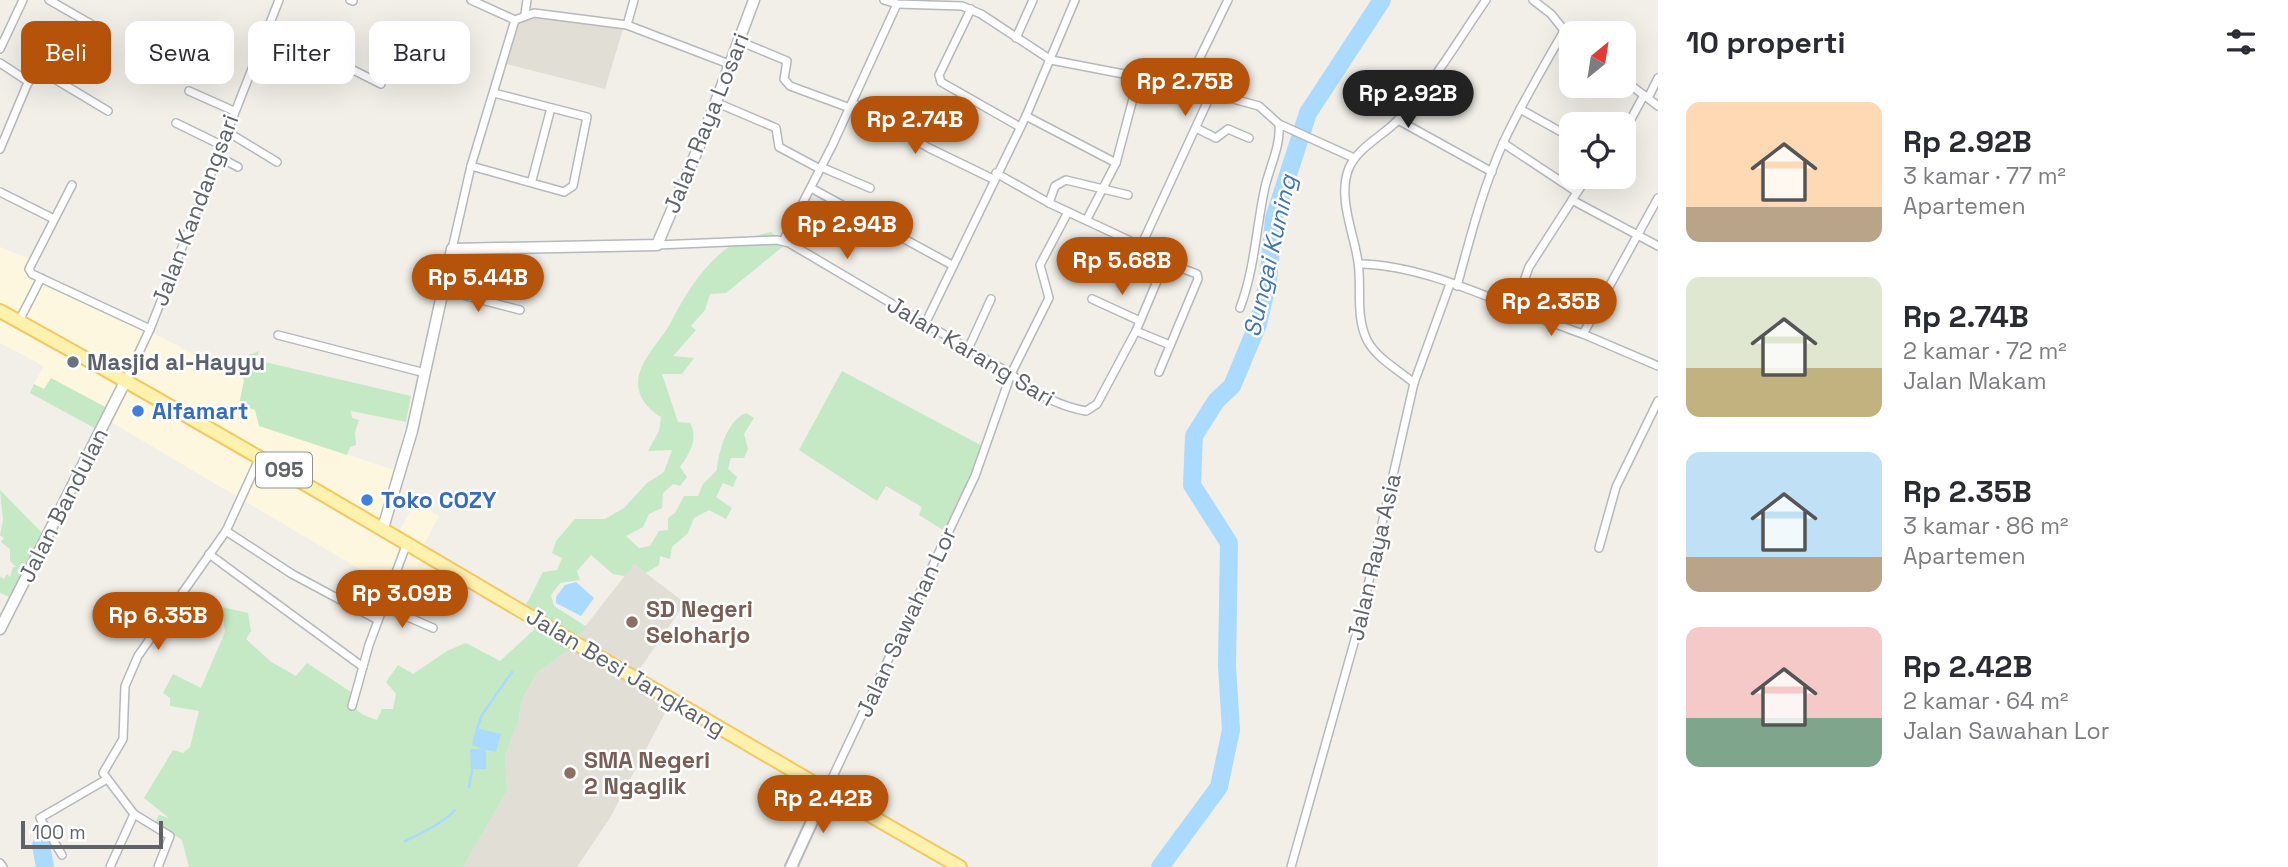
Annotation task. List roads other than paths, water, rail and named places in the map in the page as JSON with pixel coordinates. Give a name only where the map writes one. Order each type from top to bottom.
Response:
[{"type":"main road","name":"Jalan Besi Jangkang","points":[[0,311],[260,456],[633,679],[960,867]]},
{"type":"main road","name":"Jalan Sawahan Lor","points":[[790,867],[827,789]]},
{"type":"street","points":[[0,49],[23,0]]},
{"type":"street","points":[[49,0],[86,21]]},
{"type":"street","name":"Jalan Kandangsari","points":[[270,21],[279,0]]},
{"type":"street","points":[[471,0],[515,20]]},
{"type":"street","points":[[525,14],[527,0]]},
{"type":"street","points":[[627,25],[634,0]]},
{"type":"street","name":"Jalan Raya Losari","points":[[657,245],[754,0]]},
{"type":"street","points":[[884,0],[897,4],[971,9],[1051,60],[1186,86],[1259,106],[1279,124],[1354,158]]},
{"type":"street","points":[[1016,38],[1033,0]]},
{"type":"street","points":[[925,324],[994,176],[1026,116],[1075,0]]},
{"type":"street","points":[[1186,86],[1228,0]]},
{"type":"street","points":[[1414,383],[1375,351],[1367,340],[1358,295],[1359,264],[1345,188],[1354,158],[1398,120],[1486,0]]},
{"type":"street","points":[[1533,0],[1551,14],[1559,24]]},
{"type":"street","points":[[452,249],[783,241],[852,105],[897,4]]},
{"type":"street","points":[[971,9],[939,75],[941,82],[1020,127]]},
{"type":"street","points":[[383,528],[401,472],[471,166],[515,20],[525,14],[627,25],[729,64]]},
{"type":"street","name":"Jalan Raya Asia","points":[[1291,867],[1359,625],[1414,383],[1454,285],[1503,143],[1559,40]]},
{"type":"street","points":[[739,41],[787,61],[784,79],[790,86],[852,105],[929,148],[1087,219],[1141,246],[1165,262],[1191,270],[1198,279],[1159,372]]},
{"type":"street","points":[[0,63],[21,77]]},
{"type":"street","name":"Jalan Kandangsari","points":[[126,380],[150,328],[248,76]]},
{"type":"street","points":[[1087,219],[1116,163],[1139,76]]},
{"type":"street","points":[[1636,112],[1658,78]]},
{"type":"street","points":[[0,149],[28,84]]},
{"type":"street","points":[[63,84],[108,111]]},
{"type":"street","points":[[1636,89],[1658,106]]},
{"type":"street","points":[[189,91],[234,111]]},
{"type":"street","points":[[471,166],[532,180],[564,191],[573,186],[587,117],[494,93]]},
{"type":"street","points":[[1141,246],[1211,94]]},
{"type":"street","points":[[715,102],[776,128],[779,147],[870,188]]},
{"type":"street","points":[[532,180],[551,108]]},
{"type":"street","points":[[1520,109],[1559,131]]},
{"type":"street","points":[[1026,116],[1116,163]]},
{"type":"street","points":[[1398,120],[1492,172]]},
{"type":"street","points":[[176,123],[221,145]]},
{"type":"street","points":[[1240,308],[1256,250],[1265,187],[1280,134],[1279,124]]},
{"type":"street","points":[[1196,128],[1216,138],[1228,129],[1249,138]]},
{"type":"street","points":[[226,131],[277,162]]},
{"type":"street","points":[[1503,143],[1577,192]]},
{"type":"street","points":[[218,156],[238,167]]},
{"type":"street","points":[[1049,203],[1055,186],[1066,180],[1128,195]]},
{"type":"street","points":[[72,185],[29,265],[32,274],[150,328]]},
{"type":"street","points":[[811,188],[952,265]]},
{"type":"street","points":[[1514,309],[1529,267],[1579,189]]},
{"type":"street","points":[[0,192],[54,219]]},
{"type":"street","points":[[1583,334],[1658,198]]},
{"type":"street","points":[[1572,200],[1658,246]]},
{"type":"street","name":"Jalan Sawahan Lor","points":[[827,789],[975,477],[1011,374],[1049,298],[1040,265],[1068,212]]},
{"type":"street","name":"Jalan Karang Sari","points":[[783,241],[1011,374],[1029,388],[1071,408],[1092,410],[1136,331],[1165,262]]},
{"type":"street","points":[[1359,264],[1403,267],[1583,334],[1658,366]]},
{"type":"street","points":[[19,321],[41,278]]},
{"type":"street","points":[[443,290],[520,310]]},
{"type":"street","points":[[968,349],[991,299]]},
{"type":"street","points":[[1093,299],[1140,321]]},
{"type":"street","points":[[1136,331],[1170,345]]},
{"type":"street","points":[[278,335],[425,373]]},
{"type":"street","name":"Jalan Bandulan","points":[[0,629],[126,380]]},
{"type":"street","points":[[1599,548],[1616,486],[1658,401]]},
{"type":"street","points":[[62,855],[40,818],[105,776],[123,739],[125,686],[138,656],[226,531],[260,456]]},
{"type":"street","points":[[226,531],[292,574],[378,620]]},
{"type":"street","points":[[352,706],[378,620],[407,542]]},
{"type":"street","points":[[209,554],[363,667]]},
{"type":"street","points":[[383,606],[433,628]]},
{"type":"street","points":[[105,776],[134,814],[170,836],[158,867]]},
{"type":"street","points":[[110,867],[134,814]]},
{"type":"water","points":[[576,582],[594,598],[581,616],[556,603],[556,597],[565,585]]},
{"type":"water","points":[[476,728],[501,734],[496,752],[486,750],[486,769],[471,769],[470,749],[482,749],[472,745]]},
{"type":"waterway","name":"Sungai Kuning","points":[[1160,867],[1219,787],[1231,730],[1227,666],[1229,543],[1192,485],[1194,436],[1216,401],[1232,386],[1258,324],[1268,281],[1274,218],[1308,113],[1382,0]]},
{"type":"waterway","points":[[477,729],[482,715],[512,672]]},
{"type":"waterway","points":[[469,787],[473,766]]},
{"type":"waterway","points":[[405,841],[438,824],[455,810]]},
{"type":"waterway","points":[[41,845],[45,867]]},
{"type":"place","name":"Masjid al-Hayyu","points":[[73,362]]},
{"type":"place","name":"Alfamart","points":[[138,411]]},
{"type":"place","name":"Toko COZY","points":[[367,500]]},
{"type":"place","name":"SD Negeri Seloharjo","points":[[632,622]]},
{"type":"place","name":"SMA Negeri 2 Ngaglik","points":[[570,773]]}]
